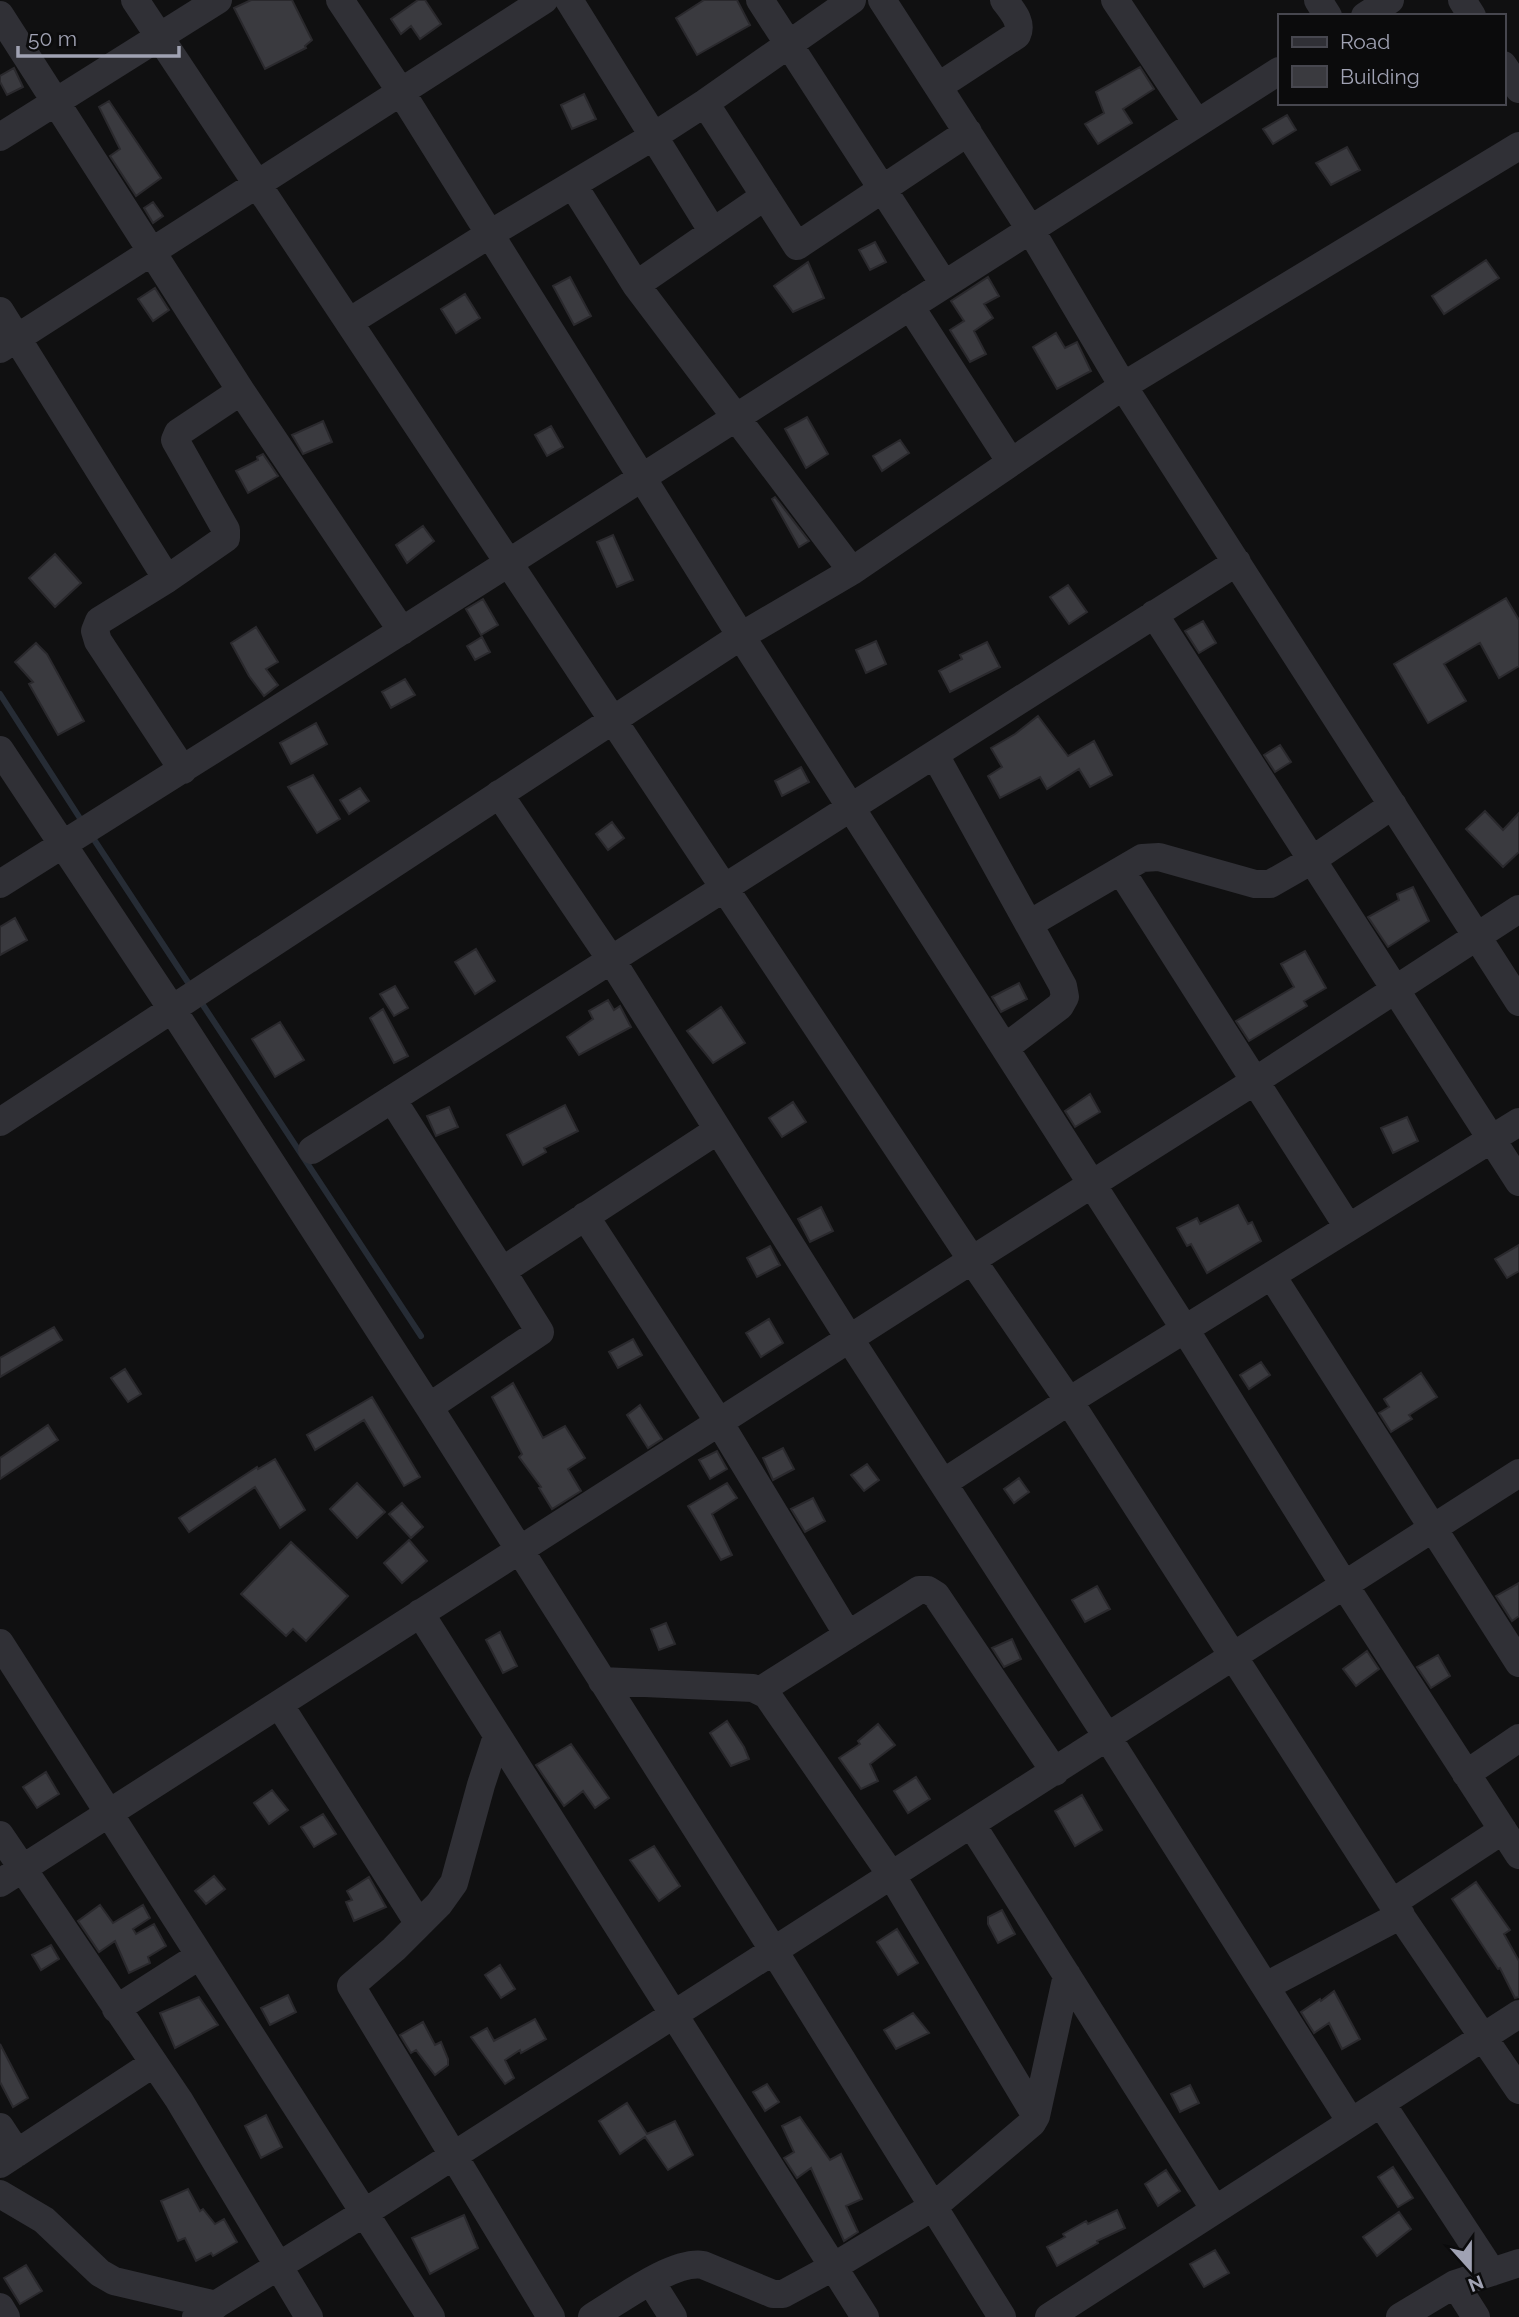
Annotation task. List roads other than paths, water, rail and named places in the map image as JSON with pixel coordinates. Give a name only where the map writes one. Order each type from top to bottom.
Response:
[{"type":"street","points":[[135,0],[612,720],[1069,1401],[1396,1909],[1519,2090]]},
{"type":"street","points":[[0,137],[218,0]]},
{"type":"street","points":[[340,0],[401,92],[741,636],[1519,1855]]},
{"type":"street","points":[[9,344],[544,0]]},
{"type":"street","points":[[569,0],[713,232]]},
{"type":"street","points":[[760,0],[944,284]]},
{"type":"street","points":[[349,322],[654,136],[852,0]]},
{"type":"street","points":[[882,0],[1030,229],[1123,386],[1519,1002]]},
{"type":"street","points":[[939,86],[1017,35],[1020,29],[1018,21],[1004,0]]},
{"type":"street","points":[[1115,0],[1197,123]]},
{"type":"street","points":[[1368,14],[1390,0]]},
{"type":"street","points":[[0,15],[240,391],[402,631]]},
{"type":"street","points":[[1505,68],[1519,89]]},
{"type":"street","points":[[0,884],[402,631],[1278,72]]},
{"type":"street","points":[[705,103],[797,246],[968,132]]},
{"type":"street","points":[[0,1122],[741,636],[852,572],[1010,461],[1123,386],[1519,146]]},
{"type":"street","points":[[573,185],[636,285],[852,572]]},
{"type":"street","points":[[636,285],[765,196]]},
{"type":"street","points":[[910,306],[1010,461]]},
{"type":"street","points":[[0,311],[9,344],[167,579]]},
{"type":"street","points":[[183,770],[98,641],[95,631],[99,621],[226,538],[226,530],[175,440],[178,433],[240,391]]},
{"type":"street","points":[[312,1150],[1237,562]]},
{"type":"street","points":[[1154,614],[1519,1182]]},
{"type":"street","points":[[0,750],[172,1009],[429,1407],[775,1951],[1002,2317]]},
{"type":"street","points":[[935,755],[1063,986],[1065,997],[1060,1006],[1006,1048]]},
{"type":"street","points":[[499,794],[612,961],[849,1338],[1108,1738],[1351,2122]]},
{"type":"street","points":[[1029,924],[1142,858],[1159,857],[1262,885],[1270,884],[1312,860],[1393,806]]},
{"type":"street","points":[[1121,871],[1348,1227]]},
{"type":"street","points":[[11,1876],[972,1259],[1255,1082],[1519,909]]},
{"type":"street","points":[[392,1100],[540,1332],[429,1407]]},
{"type":"street","points":[[943,1483],[1069,1401],[1186,1331],[1519,1122]]},
{"type":"street","points":[[502,1271],[718,1130]]},
{"type":"street","points":[[585,1216],[719,1422],[848,1635]]},
{"type":"street","points":[[1272,1276],[1519,1663]]},
{"type":"street","points":[[0,2194],[44,2221],[100,2273],[114,2281],[206,2311],[454,2156],[1519,1473]]},
{"type":"street","points":[[761,1690],[919,1590],[928,1590],[936,1595],[1055,1772]]},
{"type":"street","points":[[420,1613],[865,2317]]},
{"type":"street","points":[[0,1643],[9,1677],[108,1813],[431,2317]]},
{"type":"street","points":[[602,1681],[753,1688],[767,1695],[892,1876],[1036,2116]]},
{"type":"street","points":[[279,1704],[419,1924]]},
{"type":"street","points":[[497,1736],[454,1883],[439,1904],[351,1986],[551,2317]]},
{"type":"street","points":[[1466,1773],[1519,1738]]},
{"type":"street","points":[[972,1825],[1215,2210]]},
{"type":"street","points":[[1266,1986],[1396,1909],[1503,1830]]},
{"type":"street","points":[[0,1835],[11,1876],[116,2009],[154,2063],[309,2317]]},
{"type":"street","points":[[116,2009],[199,1956]]},
{"type":"street","points":[[592,2317],[674,2268],[694,2263],[764,2291],[783,2294],[934,2206],[1026,2131],[1036,2116],[1067,1975]]},
{"type":"street","points":[[1049,2317],[1519,2014]]},
{"type":"street","points":[[0,2127],[8,2158],[154,2063]]},
{"type":"street","points":[[1381,2103],[1492,2272]]},
{"type":"street","points":[[1400,2317],[1455,2284],[1519,2263]]},
{"type":"street","points":[[651,2282],[673,2317]]},
{"type":"street","points":[[1455,2284],[1476,2317]]},
{"type":"street","points":[[0,2307],[6,2317]]},
{"type":"waterway","points":[[0,694],[83,823]]},
{"type":"waterway","points":[[91,835],[191,987]]},
{"type":"waterway","points":[[199,999],[421,1336]]}]
